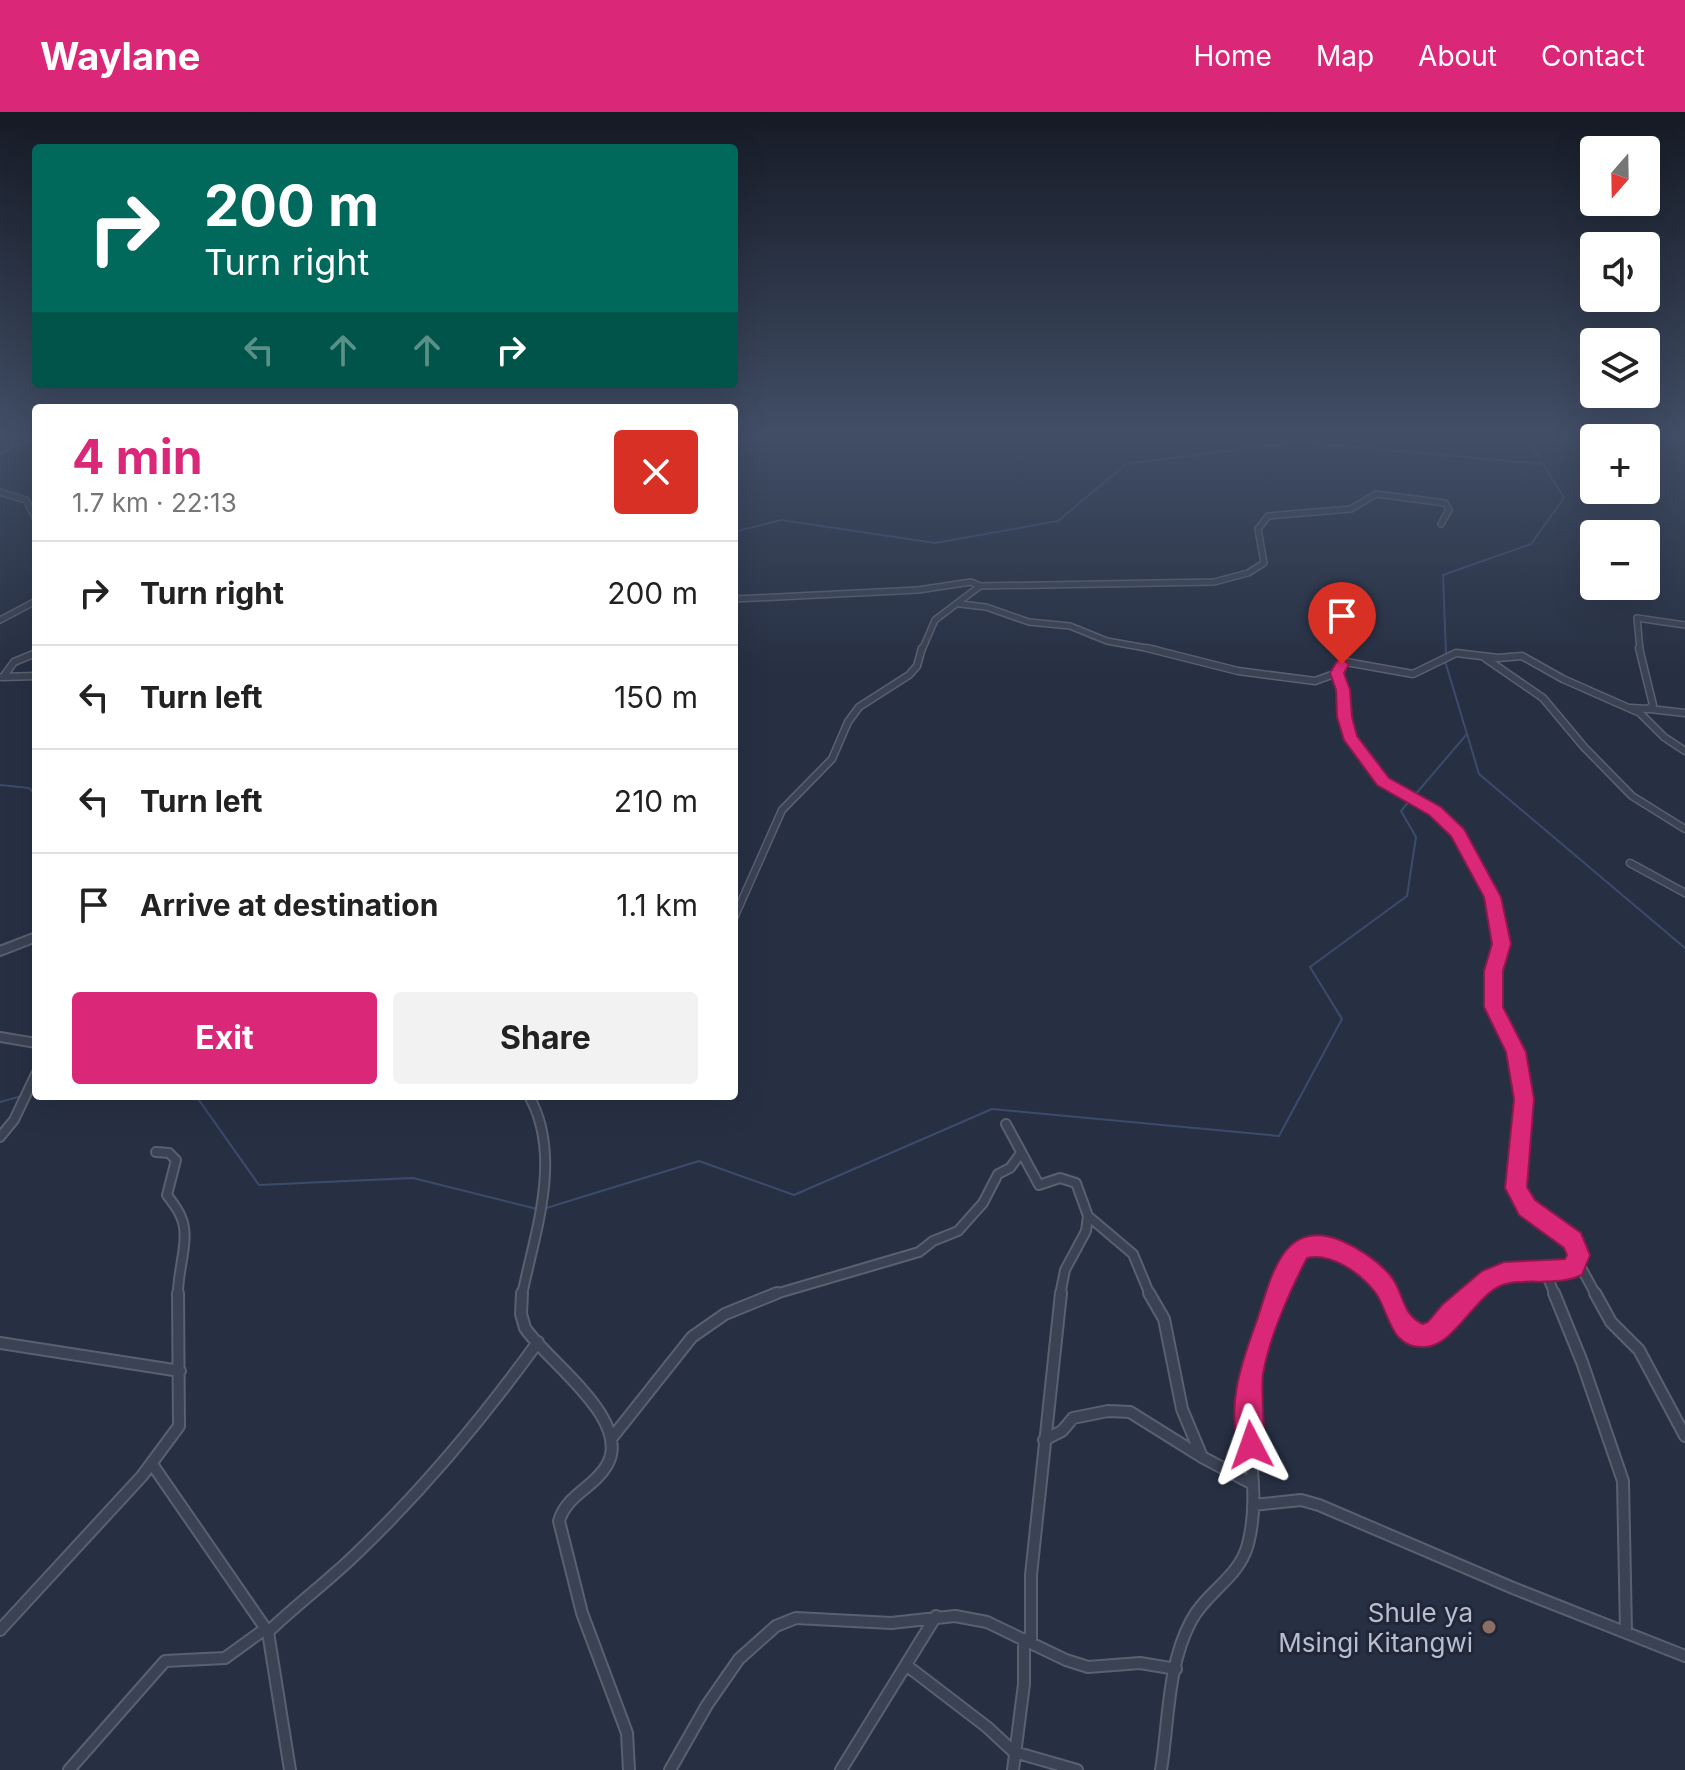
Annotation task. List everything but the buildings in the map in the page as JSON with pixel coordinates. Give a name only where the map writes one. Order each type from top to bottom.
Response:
[{"type":"street","points":[[738,599],[918,590],[971,582],[980,586],[1053,587],[1089,583],[1223,581],[1248,573],[1264,563],[1258,529],[1268,516],[1311,512]]},
{"type":"street","points":[[1441,524],[1448,512]]},
{"type":"street","points":[[738,909],[782,810],[832,759],[848,722],[859,707],[909,675],[922,656],[926,635],[935,620],[980,586]]},
{"type":"street","points":[[0,620],[32,603]]},
{"type":"street","points":[[960,604],[986,607],[1029,622],[1070,626],[1107,641],[1183,655],[1231,670],[1315,681],[1337,673],[1346,662],[1413,674],[1426,670],[1447,654],[1463,652],[1498,658],[1522,656],[1563,679],[1644,716],[1664,737],[1685,751]]},
{"type":"street","points":[[1648,709],[1653,705],[1636,636],[1637,618],[1685,625]]},
{"type":"street","points":[[2,677],[14,662],[32,655]]},
{"type":"street","points":[[1480,655],[1543,698],[1584,747],[1632,796],[1685,829]]},
{"type":"street","points":[[1337,673],[1343,690],[1346,726],[1352,741],[1383,781],[1435,811],[1454,829],[1489,887],[1502,944],[1493,971],[1493,1007],[1516,1052],[1524,1099],[1516,1188],[1527,1208],[1573,1241],[1578,1262],[1611,1322],[1639,1350],[1685,1436]]},
{"type":"street","points":[[2,677],[32,676]]},
{"type":"street","points":[[1628,708],[1685,713]]},
{"type":"street","points":[[1630,863],[1683,888]]},
{"type":"street","points":[[0,951],[32,939]]},
{"type":"street","points":[[0,1037],[32,1042]]},
{"type":"street","points":[[0,1137],[14,1120],[32,1082]]},
{"type":"street","points":[[531,1100],[543,1127],[543,1163],[534,1250],[521,1312],[523,1322],[538,1342],[604,1421],[611,1439],[610,1462],[603,1474],[569,1500],[560,1513],[559,1521],[582,1613],[627,1733],[629,1770]]},
{"type":"street","points":[[1006,1124],[1039,1185],[1060,1178],[1076,1183],[1088,1216],[1086,1231],[1069,1259],[1061,1284],[1031,1575],[1024,1684],[1013,1770]]},
{"type":"street","points":[[0,1630],[152,1464],[182,1417],[177,1277],[185,1227],[167,1195],[176,1160],[169,1153],[156,1152]]},
{"type":"street","points":[[611,1439],[704,1327],[754,1303],[919,1252],[933,1241],[958,1231],[983,1203],[998,1174],[1010,1168],[1021,1153]]},
{"type":"street","points":[[1088,1216],[1133,1254],[1164,1319],[1182,1409],[1202,1457]]},
{"type":"street","points":[[1161,1770],[1176,1669],[1192,1619],[1235,1576],[1248,1546],[1254,1505],[1248,1384],[1267,1320],[1299,1250],[1306,1246],[1323,1245],[1343,1253],[1367,1269],[1384,1285],[1400,1322],[1423,1336],[1436,1332],[1451,1314],[1491,1279],[1504,1274],[1565,1270],[1578,1262]]},
{"type":"street","points":[[1545,1271],[1582,1362],[1623,1481],[1626,1631]]},
{"type":"street","points":[[69,1770],[165,1661],[225,1658],[267,1631],[357,1553],[434,1473],[505,1388],[538,1342]]},
{"type":"street","points":[[0,1343],[180,1371]]},
{"type":"street","points":[[1044,1440],[1062,1431],[1073,1418],[1094,1412],[1122,1411],[1146,1421],[1202,1457],[1253,1484]]},
{"type":"street","points":[[152,1464],[267,1631],[290,1770]]},
{"type":"street","points":[[1254,1505],[1301,1500],[1319,1505],[1513,1588],[1685,1656]]},
{"type":"street","points":[[841,1770],[936,1616]]},
{"type":"street","points":[[670,1770],[732,1666],[782,1621],[796,1618],[891,1623],[936,1616],[987,1622],[1066,1660],[1088,1667],[1140,1663],[1176,1669]]},
{"type":"street","points":[[906,1665],[987,1727],[1014,1752],[1077,1770]]},
{"type":"waterway","points":[[738,531],[781,520],[935,543],[1058,521],[1068,512]]},
{"type":"waterway","points":[[1446,654],[1443,575],[1531,544],[1554,512]]},
{"type":"waterway","points":[[1445,661],[1467,734]]},
{"type":"waterway","points":[[1414,796],[1467,734]]},
{"type":"waterway","points":[[1467,734],[1479,774],[1685,948]]},
{"type":"waterway","points":[[0,785],[32,791]]},
{"type":"waterway","points":[[543,1209],[699,1161],[794,1195],[992,1109],[1279,1136],[1342,1019],[1310,967],[1407,896],[1416,837],[1401,811],[1410,800]]},
{"type":"waterway","points":[[0,1102],[22,1096]]},
{"type":"waterway","points":[[199,1100],[259,1185],[413,1178],[537,1209]]},
{"type":"place","name":"Shule ya Msingi Kitangwi","points":[[1489,1627]]},
{"type":"route","points":[[1251,1445],[1248,1401],[1251,1370],[1282,1281],[1299,1250],[1306,1246],[1332,1248],[1378,1277],[1400,1322],[1423,1336],[1436,1332],[1481,1285],[1491,1279],[1519,1272],[1565,1270],[1578,1262],[1573,1241],[1527,1208],[1516,1188],[1524,1099],[1516,1052],[1493,1007],[1493,971],[1502,944],[1493,897],[1458,833],[1435,811],[1383,781],[1348,734],[1343,690],[1337,673],[1342,664]]}]
